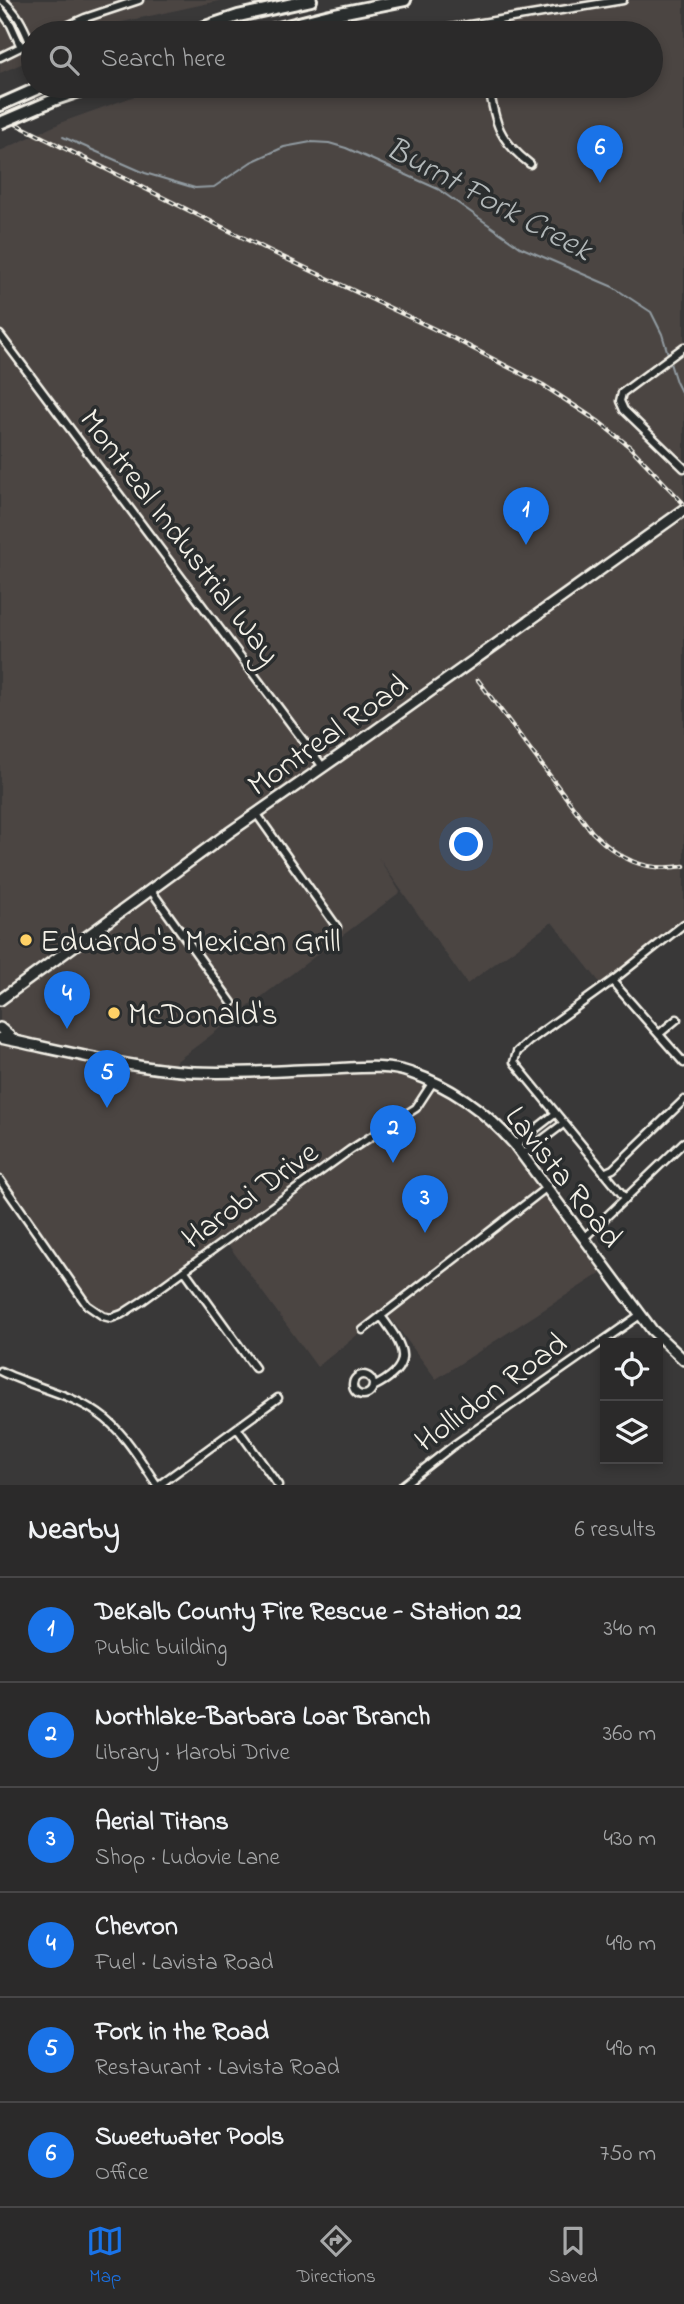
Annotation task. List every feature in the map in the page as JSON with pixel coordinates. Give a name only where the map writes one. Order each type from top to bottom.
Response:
[{"type":"highway","points":[[223,21],[311,0]]},
{"type":"highway","points":[[306,21],[405,0]]},
{"type":"highway","points":[[0,105],[21,96]]},
{"type":"highway","points":[[0,123],[59,98]]},
{"type":"street","points":[[2,0],[22,21]]},
{"type":"street","points":[[78,21],[139,0]]},
{"type":"street","points":[[498,21],[623,0]]},
{"type":"street","points":[[0,9],[21,47],[0,57]]},
{"type":"street","points":[[491,98],[495,119],[501,132],[512,150],[530,164]]},
{"type":"street","name":"Montreal Industrial Way","points":[[0,335],[323,767]]},
{"type":"street","points":[[684,347],[622,393],[620,401],[632,419],[684,468]]},
{"type":"street","name":"Montreal Road","points":[[0,1000],[256,813],[684,510]]},
{"type":"street","points":[[256,813],[337,927]]},
{"type":"street","points":[[150,889],[232,1003]]},
{"type":"street","points":[[626,1199],[514,1062],[517,1052],[684,924]]},
{"type":"street","points":[[612,981],[684,1063]]},
{"type":"street","points":[[659,1034],[677,1019]]},
{"type":"street","points":[[0,1028],[15,1041]]},
{"type":"street","name":"Lavista Road","points":[[0,1038],[165,1070],[244,1072],[373,1067],[410,1072],[433,1082],[478,1107],[515,1145],[640,1315],[667,1346],[684,1360]]},
{"type":"street","name":"Harobi Drive","points":[[255,1368],[185,1271],[350,1150],[416,1108],[433,1082]]},
{"type":"street","points":[[604,1173],[614,1169],[684,1100]]},
{"type":"street","points":[[515,1145],[555,1114]]},
{"type":"street","points":[[522,1155],[563,1124]]},
{"type":"street","points":[[584,1238],[684,1142]]},
{"type":"street","points":[[0,1181],[87,1305],[103,1316],[111,1318],[122,1314],[185,1271]]},
{"type":"street","points":[[363,1331],[546,1188]]},
{"type":"street","name":"Hollidon Road","points":[[403,1485],[454,1445],[640,1315]]},
{"type":"street","points":[[373,1387],[394,1372],[403,1359],[397,1336],[381,1316]]},
{"type":"street","points":[[0,1370],[99,1413],[118,1429],[158,1485],[278,1398]]},
{"type":"street","points":[[237,1427],[278,1485]]},
{"type":"shaded area","points":[[0,0],[223,0],[127,21],[21,21],[21,64],[0,73]]},
{"type":"shaded area","points":[[581,0],[684,0],[684,507],[681,510],[684,515],[684,923],[605,989],[552,922],[467,984],[378,857],[400,892],[157,1076],[261,1075],[357,1064],[409,1072],[452,1091],[517,1145],[607,1269],[436,1379],[386,1312],[317,1367],[227,1243],[116,1315],[92,1312],[0,1181],[0,151],[65,121],[129,98],[663,98],[663,21],[456,21]]},
{"type":"waterway","name":"Burnt Fork Creek","points":[[63,137],[145,173],[195,188],[214,187],[251,162],[284,147],[311,142],[346,148],[438,189],[520,247],[613,287],[651,312],[668,354]]},
{"type":"waterway","name":"Burnt Fork Creek","points":[[669,360],[684,398]]},
{"type":"railway","points":[[0,116],[270,251],[449,336],[543,385],[599,422],[630,447],[684,504]]},
{"type":"railway","points":[[478,680],[602,842],[633,862],[657,867],[684,866]]},
{"type":"place","name":"Sweetwater Pools","points":[[600,183]]},
{"type":"place","name":"DeKalb County Fire Rescue - Station 22","points":[[526,545]]},
{"type":"place","name":"Eduardo's Mexican Grill","points":[[26,940]]},
{"type":"place","name":"McDonald's","points":[[114,1013]]},
{"type":"place","name":"Chevron","points":[[67,1029]]},
{"type":"place","name":"Fork in the Road","points":[[107,1108]]},
{"type":"place","name":"Northlake-Barbara Loar Branch","points":[[393,1163]]},
{"type":"place","name":"Aerial Titans","points":[[425,1233]]}]
